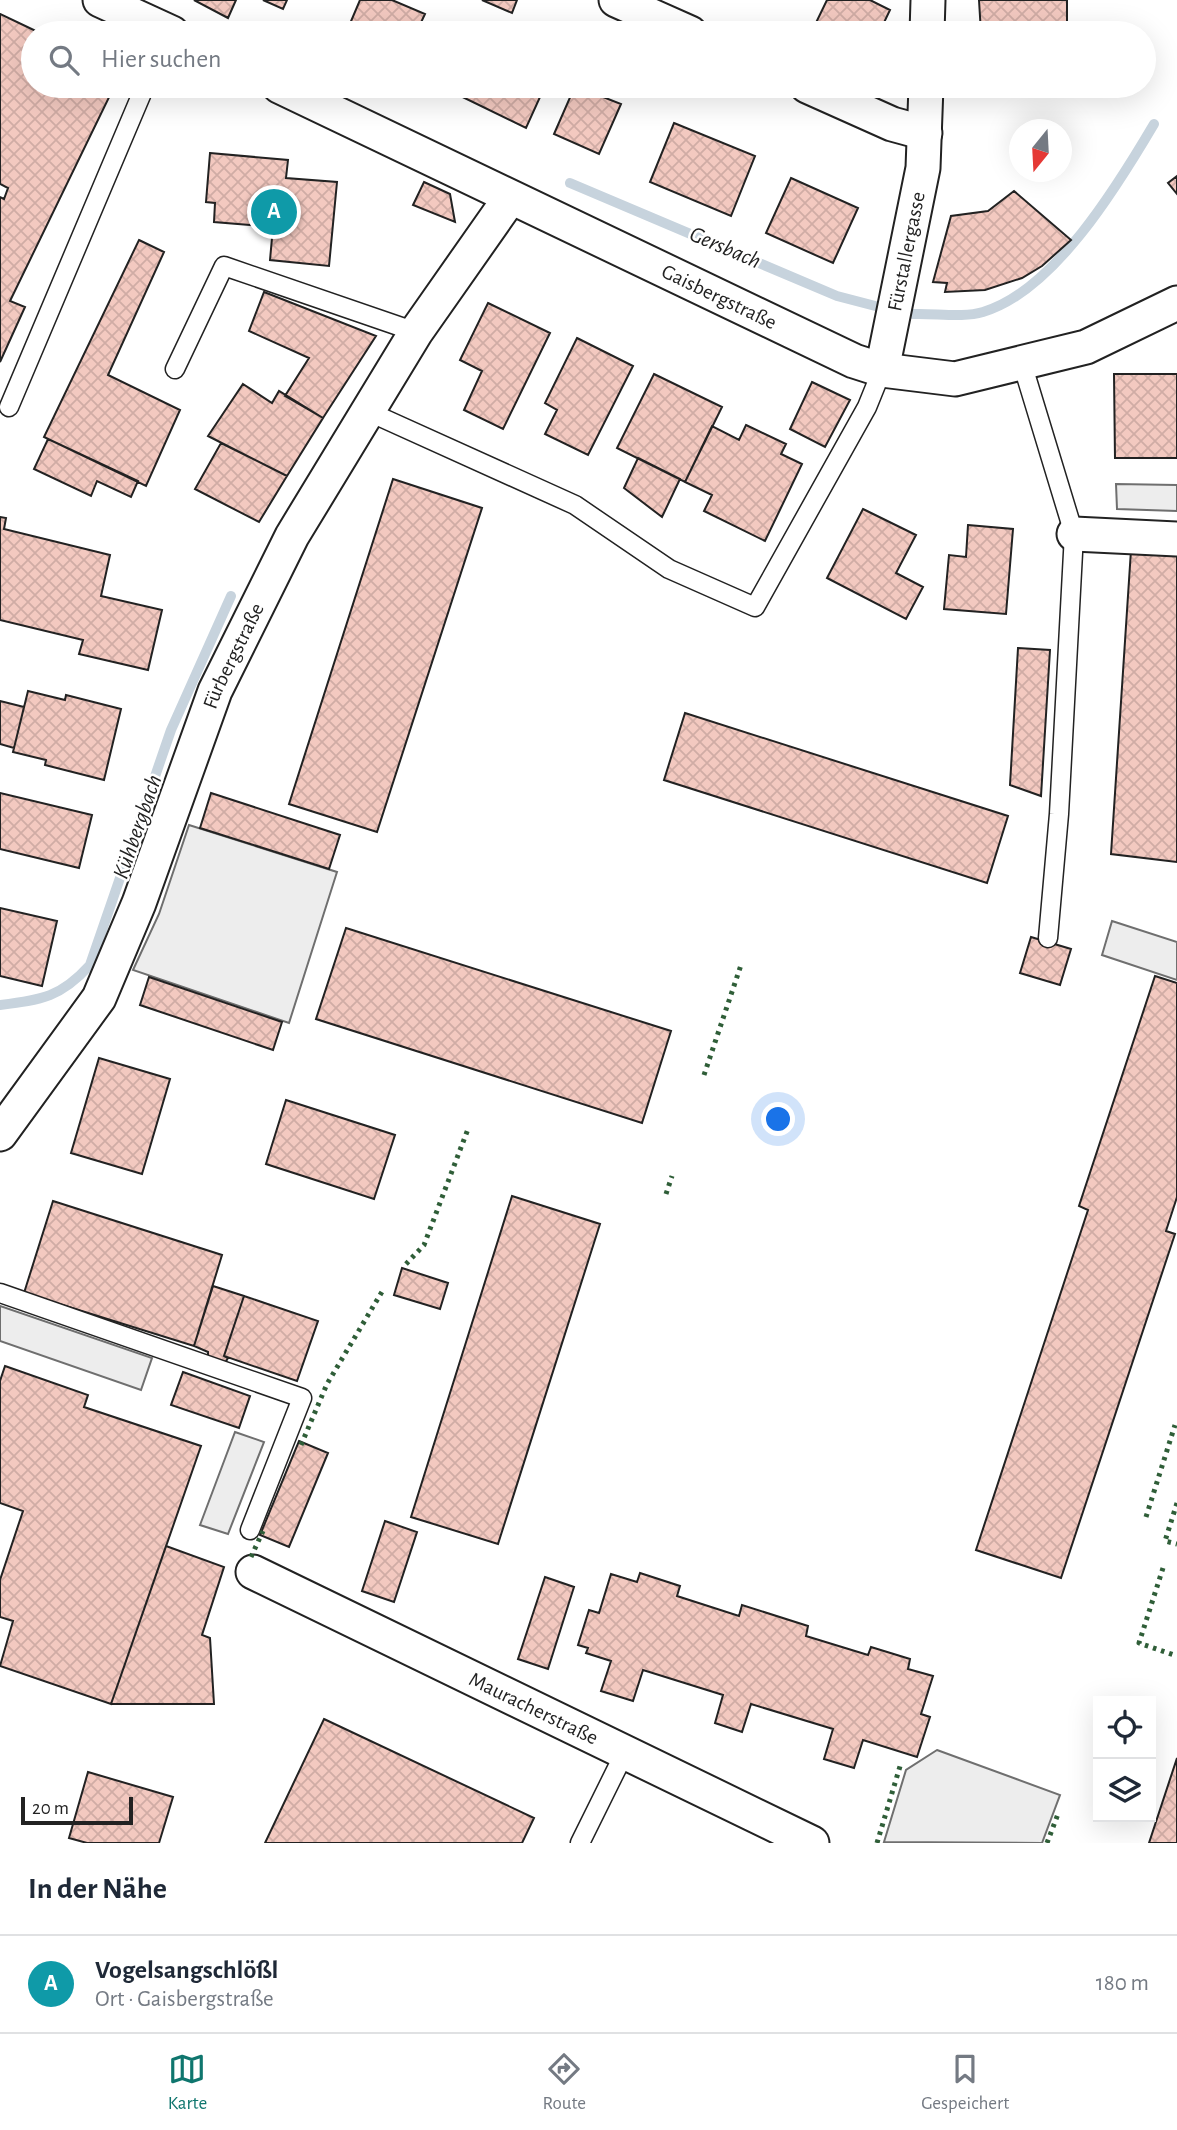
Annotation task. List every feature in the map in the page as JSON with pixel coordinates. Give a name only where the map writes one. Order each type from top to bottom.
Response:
[{"type":"street","points":[[100,0],[144,21]]},
{"type":"street","points":[[616,0],[663,21]]},
{"type":"street","points":[[927,21],[928,0]]},
{"type":"street","name":"Gaisbergstraße","points":[[304,98],[854,361],[882,370],[955,379],[1086,346],[1177,303]]},
{"type":"street","points":[[834,98],[892,124],[925,133]]},
{"type":"street","name":"Fürstallergasse","points":[[882,370],[923,168],[926,98]]},
{"type":"street","name":"Fürbergstraße","points":[[0,1134],[99,998],[139,903],[215,691],[292,536],[416,332],[510,198]]},
{"type":"street","points":[[1074,534],[1177,539]]},
{"type":"street","name":"Mauracherstraße","points":[[253,1572],[812,1843]]},
{"type":"lane","points":[[9,407],[140,98]]},
{"type":"lane","points":[[175,369],[225,266],[416,332]]},
{"type":"lane","points":[[1022,363],[1074,534],[1059,814],[1048,938]]},
{"type":"lane","points":[[367,411],[575,505],[669,569],[755,607],[867,407],[882,370]]},
{"type":"lane","points":[[0,1293],[302,1398],[250,1530]]},
{"type":"lane","points":[[580,1843],[625,1752]]},
{"type":"shaded area","points":[[1116,484],[1177,485],[1177,511],[1117,509]]},
{"type":"shaded area","points":[[189,825],[337,872],[289,1023],[133,970],[159,914]]},
{"type":"shaded area","points":[[1112,921],[1177,942],[1177,980],[1102,955]]},
{"type":"shaded area","points":[[0,1306],[152,1358],[141,1390],[0,1341]]},
{"type":"shaded area","points":[[235,1432],[264,1442],[228,1534],[200,1525]]},
{"type":"shaded area","points":[[937,1750],[1060,1795],[1042,1843],[884,1842],[906,1770]]},
{"type":"building","points":[[194,0],[236,0],[228,18]]},
{"type":"building","points":[[263,0],[287,0],[283,9]]},
{"type":"building","points":[[360,0],[392,0],[425,14],[422,21],[351,21]]},
{"type":"building","points":[[482,0],[517,0],[512,13]]},
{"type":"building","points":[[827,0],[870,0],[890,10],[885,21],[817,21]]},
{"type":"building","points":[[979,0],[1067,0],[1067,21],[980,21]]},
{"type":"building","points":[[0,14],[21,24],[21,98],[109,98],[10,301],[25,307],[0,362],[0,197],[4,199],[8,188],[0,184]]},
{"type":"building","points":[[465,98],[540,98],[526,128]]},
{"type":"building","points":[[570,98],[606,98],[621,104],[599,154],[554,134]]},
{"type":"building","points":[[674,123],[755,156],[731,216],[650,182]]},
{"type":"building","points":[[210,153],[288,160],[286,178],[337,182],[329,266],[270,260],[273,227],[214,222],[215,203],[206,202]]},
{"type":"building","points":[[1177,176],[1177,194],[1168,183]]},
{"type":"building","points":[[791,178],[858,208],[833,263],[766,233]]},
{"type":"building","points":[[424,182],[450,194],[455,222],[413,205]]},
{"type":"building","points":[[1014,191],[1071,240],[1042,266],[1022,278],[985,290],[945,292],[947,283],[933,282],[951,216],[988,211]]},
{"type":"building","points":[[139,240],[164,252],[108,375],[180,410],[146,486],[44,437]]},
{"type":"building","points":[[264,292],[376,336],[323,418],[285,396],[309,358],[249,331]]},
{"type":"building","points":[[488,303],[550,333],[503,429],[464,410],[482,371],[460,360]]},
{"type":"building","points":[[577,338],[633,366],[588,455],[545,434],[557,410],[545,403]]},
{"type":"building","points":[[654,374],[722,407],[685,482],[617,448]]},
{"type":"building","points":[[1114,374],[1177,374],[1177,458],[1115,458]]},
{"type":"building","points":[[812,382],[850,400],[825,447],[790,429]]},
{"type":"building","points":[[243,384],[272,403],[279,391],[323,418],[287,476],[208,436]]},
{"type":"building","points":[[746,425],[786,444],[781,454],[802,464],[765,541],[704,511],[712,495],[685,482],[712,426],[739,440]]},
{"type":"building","points":[[48,439],[138,481],[131,497],[97,481],[91,496],[34,469]]},
{"type":"building","points":[[221,443],[287,476],[259,522],[195,489]]},
{"type":"building","points":[[638,458],[680,479],[662,517],[624,488]]},
{"type":"building","points":[[393,479],[482,508],[377,832],[289,804]]},
{"type":"building","points":[[863,509],[916,535],[896,573],[923,587],[906,619],[827,578]]},
{"type":"building","points":[[0,517],[6,518],[4,529],[110,555],[101,596],[162,610],[148,670],[79,654],[83,640],[0,620]]},
{"type":"building","points":[[968,525],[1013,529],[1006,614],[944,609],[949,555],[966,557]]},
{"type":"building","points":[[1131,550],[1177,553],[1177,862],[1111,854]]},
{"type":"building","points":[[1018,648],[1050,650],[1041,796],[1010,785]]},
{"type":"building","points":[[28,691],[65,700],[66,695],[121,709],[104,780],[45,765],[46,760],[13,752]]},
{"type":"building","points":[[0,701],[24,707],[14,748],[0,744]]},
{"type":"building","points":[[685,713],[1008,816],[987,883],[664,780]]},
{"type":"building","points":[[0,793],[92,815],[79,868],[0,849]]},
{"type":"building","points":[[211,793],[340,835],[329,869],[200,828]]},
{"type":"building","points":[[0,908],[57,921],[42,986],[0,976]]},
{"type":"building","points":[[346,928],[671,1031],[642,1123],[316,1019]]},
{"type":"building","points":[[1031,937],[1071,949],[1060,985],[1020,973]]},
{"type":"building","points":[[1155,976],[1177,983],[1177,1197],[1166,1231],[1175,1234],[1061,1578],[976,1550],[1088,1210],[1079,1206]]},
{"type":"building","points":[[149,977],[282,1022],[273,1050],[140,1005]]},
{"type":"building","points":[[99,1058],[170,1079],[142,1174],[71,1153]]},
{"type":"building","points":[[286,1100],[395,1135],[374,1199],[266,1164]]},
{"type":"building","points":[[512,1196],[600,1224],[498,1544],[411,1517]]},
{"type":"building","points":[[53,1201],[222,1255],[194,1346],[24,1293]]},
{"type":"building","points":[[402,1268],[448,1283],[440,1309],[394,1295]]},
{"type":"building","points":[[213,1286],[244,1296],[224,1356],[228,1358],[225,1363],[208,1359],[208,1352],[194,1346]]},
{"type":"building","points":[[244,1296],[318,1321],[297,1381],[224,1356]]},
{"type":"building","points":[[5,1366],[88,1395],[84,1407],[201,1446],[111,1704],[0,1666],[13,1621],[0,1617],[0,1580],[23,1511],[0,1503],[0,1381]]},
{"type":"building","points":[[183,1372],[250,1396],[239,1428],[171,1405]]},
{"type":"building","points":[[299,1441],[328,1453],[289,1547],[260,1535]]},
{"type":"building","points":[[385,1521],[417,1532],[394,1602],[362,1591]]},
{"type":"building","points":[[166,1546],[224,1567],[202,1635],[210,1638],[214,1704],[111,1704]]},
{"type":"building","points":[[640,1573],[680,1586],[677,1596],[739,1616],[742,1605],[808,1626],[806,1636],[868,1655],[871,1647],[910,1659],[908,1669],[933,1676],[921,1714],[930,1717],[917,1757],[863,1740],[854,1768],[824,1759],[833,1729],[751,1704],[742,1732],[715,1723],[723,1695],[643,1670],[633,1701],[601,1691],[611,1661],[586,1653],[588,1648],[578,1645],[589,1610],[599,1613],[611,1574],[637,1582]]},
{"type":"building","points":[[545,1577],[574,1587],[548,1669],[518,1659]]},
{"type":"building","points":[[324,1719],[534,1818],[522,1843],[265,1843]]},
{"type":"building","points":[[1177,1758],[1177,1843],[1149,1843]]},
{"type":"building","points":[[88,1772],[173,1797],[159,1843],[87,1843],[69,1838]]},
{"type":"waterway","name":"Gersbach","points":[[913,314],[958,315],[983,312],[1009,300],[1035,282],[1082,233],[1154,124]]},
{"type":"waterway","name":"Gersbach","points":[[570,183],[837,296],[883,308]]},
{"type":"waterway","name":"Kühbergbach","points":[[0,1005],[50,995],[70,984],[90,965],[171,730],[231,596]]},
{"type":"hedge","points":[[704,1075],[741,965]]},
{"type":"hedge","points":[[406,1264],[424,1245],[468,1129]]},
{"type":"hedge","points":[[666,1194],[672,1176]]},
{"type":"hedge","points":[[301,1445],[327,1384],[383,1290]]},
{"type":"hedge","points":[[1146,1517],[1175,1425]]},
{"type":"hedge","points":[[1177,1503],[1165,1541],[1177,1544]]},
{"type":"hedge","points":[[251,1557],[263,1531]]},
{"type":"hedge","points":[[1163,1568],[1139,1643],[1177,1656]]},
{"type":"hedge","points":[[877,1843],[901,1763]]},
{"type":"hedge","points":[[1047,1843],[1058,1814]]},
{"type":"place","name":"Vogelsangschlößl","points":[[274,212]]}]
